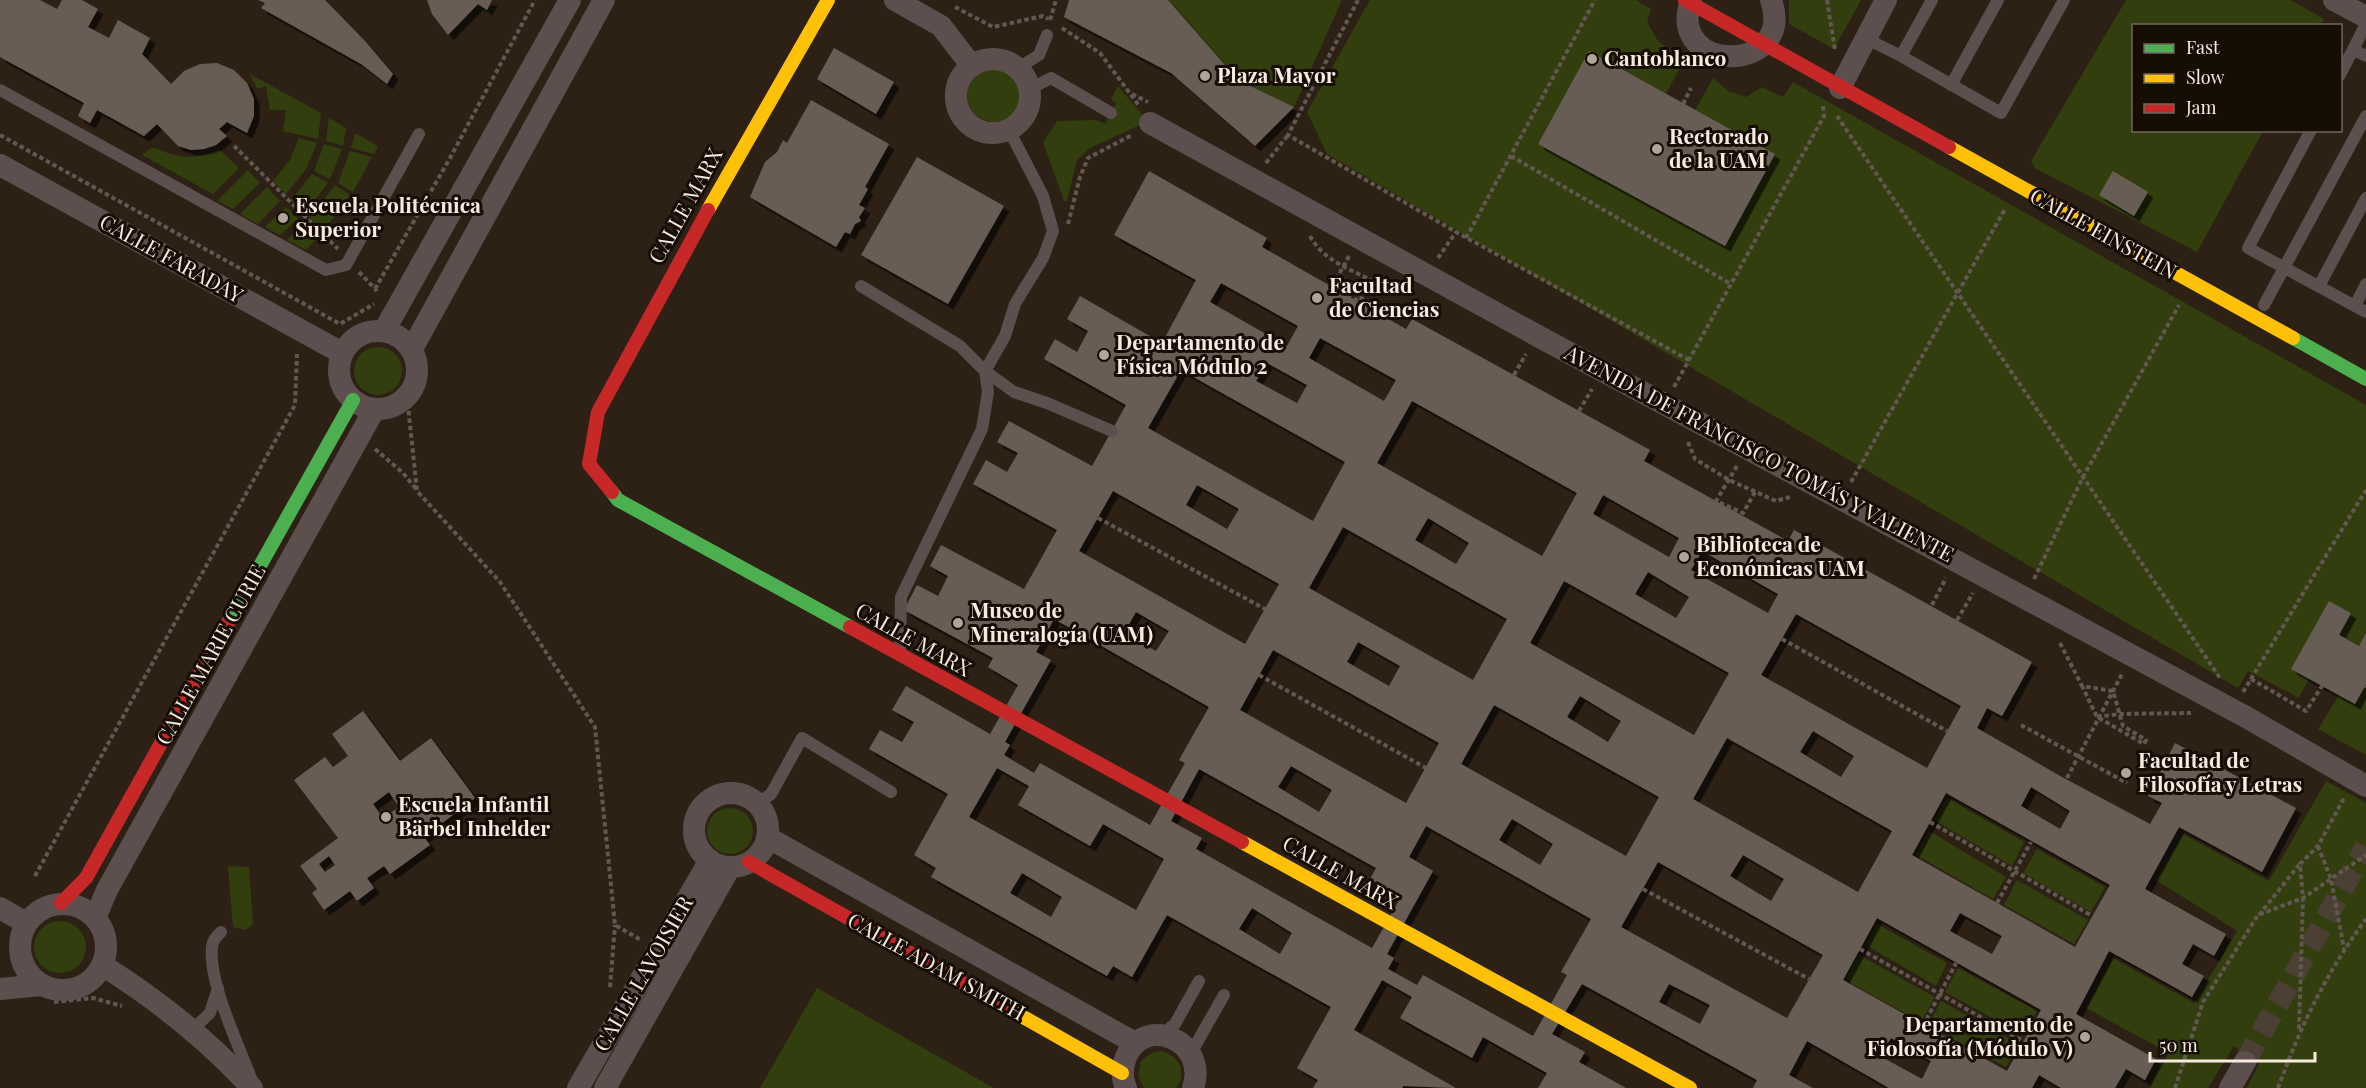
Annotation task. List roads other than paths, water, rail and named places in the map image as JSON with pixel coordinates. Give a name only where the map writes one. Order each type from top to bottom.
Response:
[{"type":"street","points":[[384,331],[570,0]]},
{"type":"street","points":[[411,349],[604,0]]},
{"type":"street","name":"CALLE MARX","points":[[828,0],[746,140],[598,412],[589,464],[618,500],[1690,1088]]},
{"type":"street","points":[[895,0],[941,26],[971,65]]},
{"type":"street","points":[[1766,39],[1773,20],[1770,0]]},
{"type":"street","points":[[1836,80],[1865,38],[1886,0]]},
{"type":"street","points":[[2334,0],[2366,17]]},
{"type":"street","name":"CALLE EINSTEIN","points":[[1766,39],[1740,57],[1727,58],[1709,52],[1695,39],[1690,28],[1694,1],[1766,39],[2366,379]]},
{"type":"street","points":[[995,58],[1018,68],[1030,89],[1026,113],[1009,130],[997,134],[973,128],[958,109],[957,85],[971,65],[995,58]]},
{"type":"street","name":"CALLE EINSTEIN","points":[[1836,80],[2264,305],[2366,362]]},
{"type":"street","name":"AVENIDA DE FRANCISCO TOMÁS Y VALIENTE","points":[[1150,123],[1429,274],[1536,335],[1832,492],[2246,717],[2360,783]]},
{"type":"street","name":"CALLE FARADAY","points":[[0,165],[342,353]]},
{"type":"street","points":[[384,331],[405,341],[411,349],[417,361],[418,374],[415,386],[399,405],[387,410],[374,410],[353,400],[344,391],[339,366],[342,353],[361,335],[384,331]]},
{"type":"street","name":"CALLE MARIE CURIE","points":[[61,903],[86,878],[353,400]]},
{"type":"street","name":"CALLE MARIE CURIE","points":[[95,918],[106,890],[374,410]]},
{"type":"street","points":[[724,794],[742,795],[758,804],[764,814],[767,837],[763,848],[729,863],[701,851],[695,840],[697,816],[712,798],[724,794]]},
{"type":"street","name":"CALLE ADAM SMITH","points":[[767,837],[1135,1043]]},
{"type":"street","name":"CALLE ADAM SMITH","points":[[729,863],[1124,1080]]},
{"type":"street","name":"CALLE LAVOISIER","points":[[578,1088],[657,949],[729,863]]},
{"type":"street","name":"CALLE LAVOISIER","points":[[605,1088],[729,863]]},
{"type":"street","points":[[0,958],[42,909],[61,903],[74,904],[95,918],[106,940],[102,965],[95,977],[84,985],[70,990],[55,990],[44,994],[0,989]]},
{"type":"street","points":[[0,908],[23,930],[23,965],[44,994]]},
{"type":"street","points":[[102,965],[154,998],[192,1030],[253,1088]]},
{"type":"street","points":[[84,985],[154,998]]},
{"type":"street","points":[[1124,1080],[1127,1053],[1135,1043],[1161,1035],[1183,1044],[1191,1053],[1201,1085]]},
{"type":"street","points":[[2230,1088],[2245,1062]]},
{"type":"lane","points":[[1901,56],[1932,0]]},
{"type":"lane","points":[[1951,85],[1998,0]]},
{"type":"lane","points":[[1865,38],[2001,113],[2064,0]]},
{"type":"lane","points":[[2342,71],[2366,24]]},
{"type":"lane","points":[[1018,68],[1039,55],[1047,35]]},
{"type":"lane","points":[[2354,50],[2366,56]]},
{"type":"lane","points":[[1030,89],[1051,78],[1111,113]]},
{"type":"lane","points":[[0,90],[326,270],[346,265],[420,134]]},
{"type":"lane","points":[[2264,305],[2366,116]]},
{"type":"lane","points":[[899,656],[901,597],[982,429],[988,392],[985,371],[1005,336],[1016,304],[1043,258],[1053,231],[1043,196],[1009,130]]},
{"type":"lane","points":[[2310,132],[2248,248],[2360,309],[2366,285]]},
{"type":"lane","points":[[2319,286],[2366,198]]},
{"type":"lane","points":[[861,286],[960,346],[985,371],[1014,392],[1047,403],[1112,431]]},
{"type":"lane","points":[[758,804],[771,794],[802,738],[891,792]]},
{"type":"lane","points":[[221,932],[214,940],[212,949],[218,988],[253,1088]]},
{"type":"lane","points":[[1161,1035],[1175,1024],[1199,981]]},
{"type":"lane","points":[[192,1030],[210,1013],[218,988]]},
{"type":"lane","points":[[1191,1053],[1224,995]]},
{"type":"tunnel","points":[[2245,1062],[2366,847]]},
{"type":"place","name":"Cantoblanco","points":[[1592,59]]},
{"type":"place","name":"Plaza Mayor","points":[[1205,76]]},
{"type":"place","name":"Rectorado de la UAM","points":[[1657,149]]},
{"type":"place","name":"Escuela Politécnica Superior","points":[[283,218]]},
{"type":"place","name":"Facultad de Ciencias","points":[[1317,298]]},
{"type":"place","name":"Departamento de Física Módulo 2","points":[[1104,355]]},
{"type":"place","name":"Biblioteca de Económicas UAM","points":[[1684,557]]},
{"type":"place","name":"Museo de Mineralogía (UAM)","points":[[958,623]]},
{"type":"place","name":"Facultad de Filosofía y Letras","points":[[2126,773]]},
{"type":"place","name":"Escuela Infantil Bärbel Inhelder","points":[[386,817]]},
{"type":"place","name":"Departamento de Fiolosofía (Módulo V)","points":[[2085,1037]]}]
